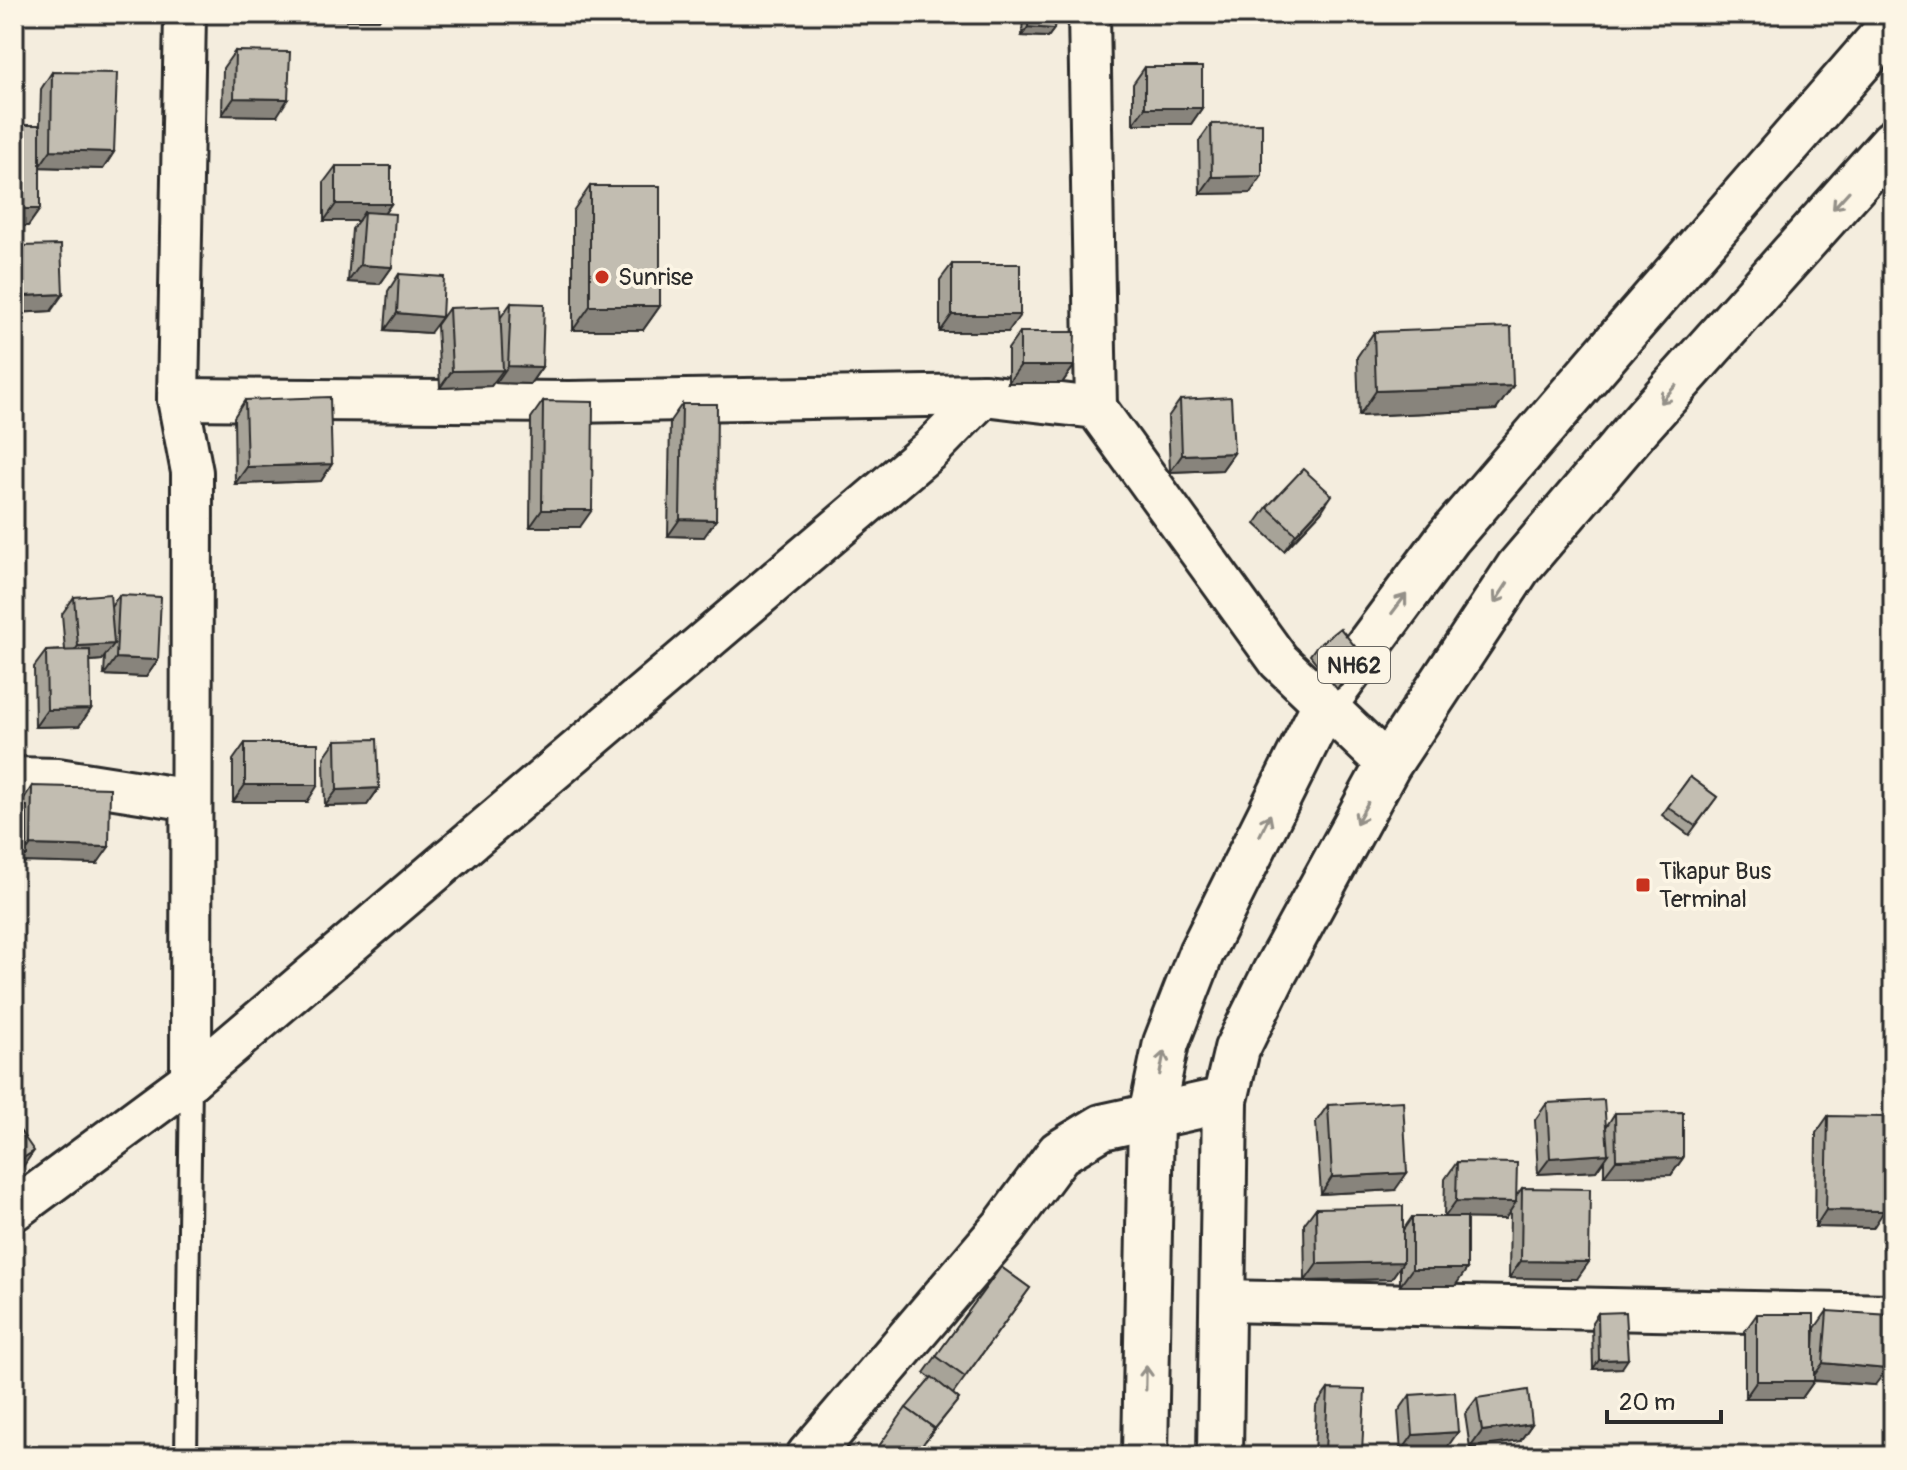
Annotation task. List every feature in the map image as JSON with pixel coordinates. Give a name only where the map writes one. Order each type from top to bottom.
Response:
[{"type":"main road","name":"NH62","points":[[1145,1456],[1151,1116],[1166,1043],[1201,953],[1325,704],[1448,538],[1893,24]]},
{"type":"main road","points":[[1220,1456],[1225,1100],[1237,1049],[1275,972],[1388,765],[1518,568],[1651,413],[1893,142]]},
{"type":"main road","points":[[809,1456],[1005,1226],[1059,1153],[1102,1127],[1225,1100]]},
{"type":"street","points":[[185,14],[178,399],[192,472],[191,1079]]},
{"type":"street","points":[[1089,14],[1096,408],[1279,661],[1388,765]]},
{"type":"street","points":[[178,399],[570,402],[984,395],[1096,408]]},
{"type":"street","points":[[14,1210],[191,1079],[931,449],[984,395]]},
{"type":"street","points":[[14,778],[58,779],[191,800]]},
{"type":"street","points":[[1221,1301],[1893,1315]]},
{"type":"lane","points":[[186,1456],[191,1079]]},
{"type":"building","points":[[1029,14],[1055,14],[1054,29],[1028,27]]},
{"type":"building","points":[[235,51],[290,52],[288,99],[234,98]]},
{"type":"building","points":[[1145,67],[1202,67],[1202,108],[1145,108]]},
{"type":"building","points":[[52,72],[117,73],[114,152],[51,150]]},
{"type":"building","points":[[1262,123],[1262,176],[1212,177],[1211,124]]},
{"type":"building","points":[[14,125],[40,125],[40,209],[14,209]]},
{"type":"building","points":[[336,166],[391,166],[391,204],[336,204]]},
{"type":"building","points":[[590,186],[660,186],[660,306],[590,306]]},
{"type":"building","points":[[364,212],[395,214],[392,267],[360,265]]},
{"type":"building","points":[[61,245],[63,294],[23,296],[21,246]]},
{"type":"building","points":[[952,264],[1020,264],[1020,315],[952,315]]},
{"type":"building","points":[[399,274],[444,277],[442,317],[397,313]]},
{"type":"building","points":[[511,303],[544,304],[542,367],[508,366]]},
{"type":"building","points":[[500,306],[503,370],[452,371],[449,308]]},
{"type":"building","points":[[1511,327],[1513,386],[1376,391],[1374,332]]},
{"type":"building","points":[[1020,332],[1075,332],[1074,366],[1020,366]]},
{"type":"building","points":[[330,397],[332,464],[247,467],[245,400]]},
{"type":"building","points":[[1231,397],[1234,453],[1182,455],[1180,400]]},
{"type":"building","points":[[543,401],[593,402],[592,510],[542,510]]},
{"type":"building","points":[[682,404],[717,404],[716,520],[680,519]]},
{"type":"building","points":[[1303,469],[1332,495],[1296,534],[1267,507]]},
{"type":"building","points":[[110,594],[114,644],[78,646],[74,597]]},
{"type":"building","points":[[119,595],[161,597],[158,660],[116,658]]},
{"type":"building","points":[[1340,628],[1367,661],[1343,680],[1316,647]]},
{"type":"building","points":[[90,650],[91,709],[47,710],[46,651]]},
{"type":"building","points":[[377,739],[379,788],[337,790],[336,740]]},
{"type":"building","points":[[245,743],[318,743],[318,785],[245,785]]},
{"type":"building","points":[[1690,777],[1717,797],[1695,826],[1668,807]]},
{"type":"building","points":[[32,786],[110,788],[109,847],[31,845]]},
{"type":"building","points":[[14,806],[27,806],[27,856],[14,856]]},
{"type":"building","points":[[1604,1100],[1608,1154],[1550,1158],[1547,1103]]},
{"type":"building","points":[[1403,1101],[1407,1173],[1332,1177],[1328,1105]]},
{"type":"building","points":[[1683,1112],[1683,1158],[1616,1160],[1615,1113]]},
{"type":"building","points":[[1828,1116],[1886,1117],[1884,1211],[1826,1210]]},
{"type":"building","points":[[14,1122],[34,1151],[14,1164]]},
{"type":"building","points":[[1457,1162],[1517,1163],[1516,1202],[1456,1201]]},
{"type":"building","points":[[1522,1188],[1590,1189],[1589,1262],[1521,1261]]},
{"type":"building","points":[[1403,1206],[1403,1262],[1317,1264],[1316,1208]]},
{"type":"building","points":[[1412,1217],[1467,1217],[1467,1269],[1412,1269]]},
{"type":"building","points":[[1001,1267],[1030,1288],[965,1377],[936,1356]]},
{"type":"building","points":[[1827,1311],[1890,1315],[1887,1369],[1823,1363]]},
{"type":"building","points":[[1625,1312],[1628,1359],[1599,1360],[1598,1313]]},
{"type":"building","points":[[1757,1314],[1814,1314],[1814,1381],[1757,1381]]},
{"type":"building","points":[[932,1377],[959,1399],[933,1431],[934,1428],[906,1408]]},
{"type":"building","points":[[1328,1389],[1365,1390],[1362,1453],[1325,1451]]},
{"type":"building","points":[[1528,1390],[1532,1424],[1482,1431],[1477,1398]]},
{"type":"building","points":[[1455,1392],[1458,1432],[1413,1435],[1410,1395]]},
{"type":"building","points":[[906,1408],[934,1428],[915,1456],[872,1456]]},
{"type":"place","name":"Sunrise","points":[[602,277]]},
{"type":"place","name":"Tikapur Bus Terminal","points":[[1643,885]]}]
